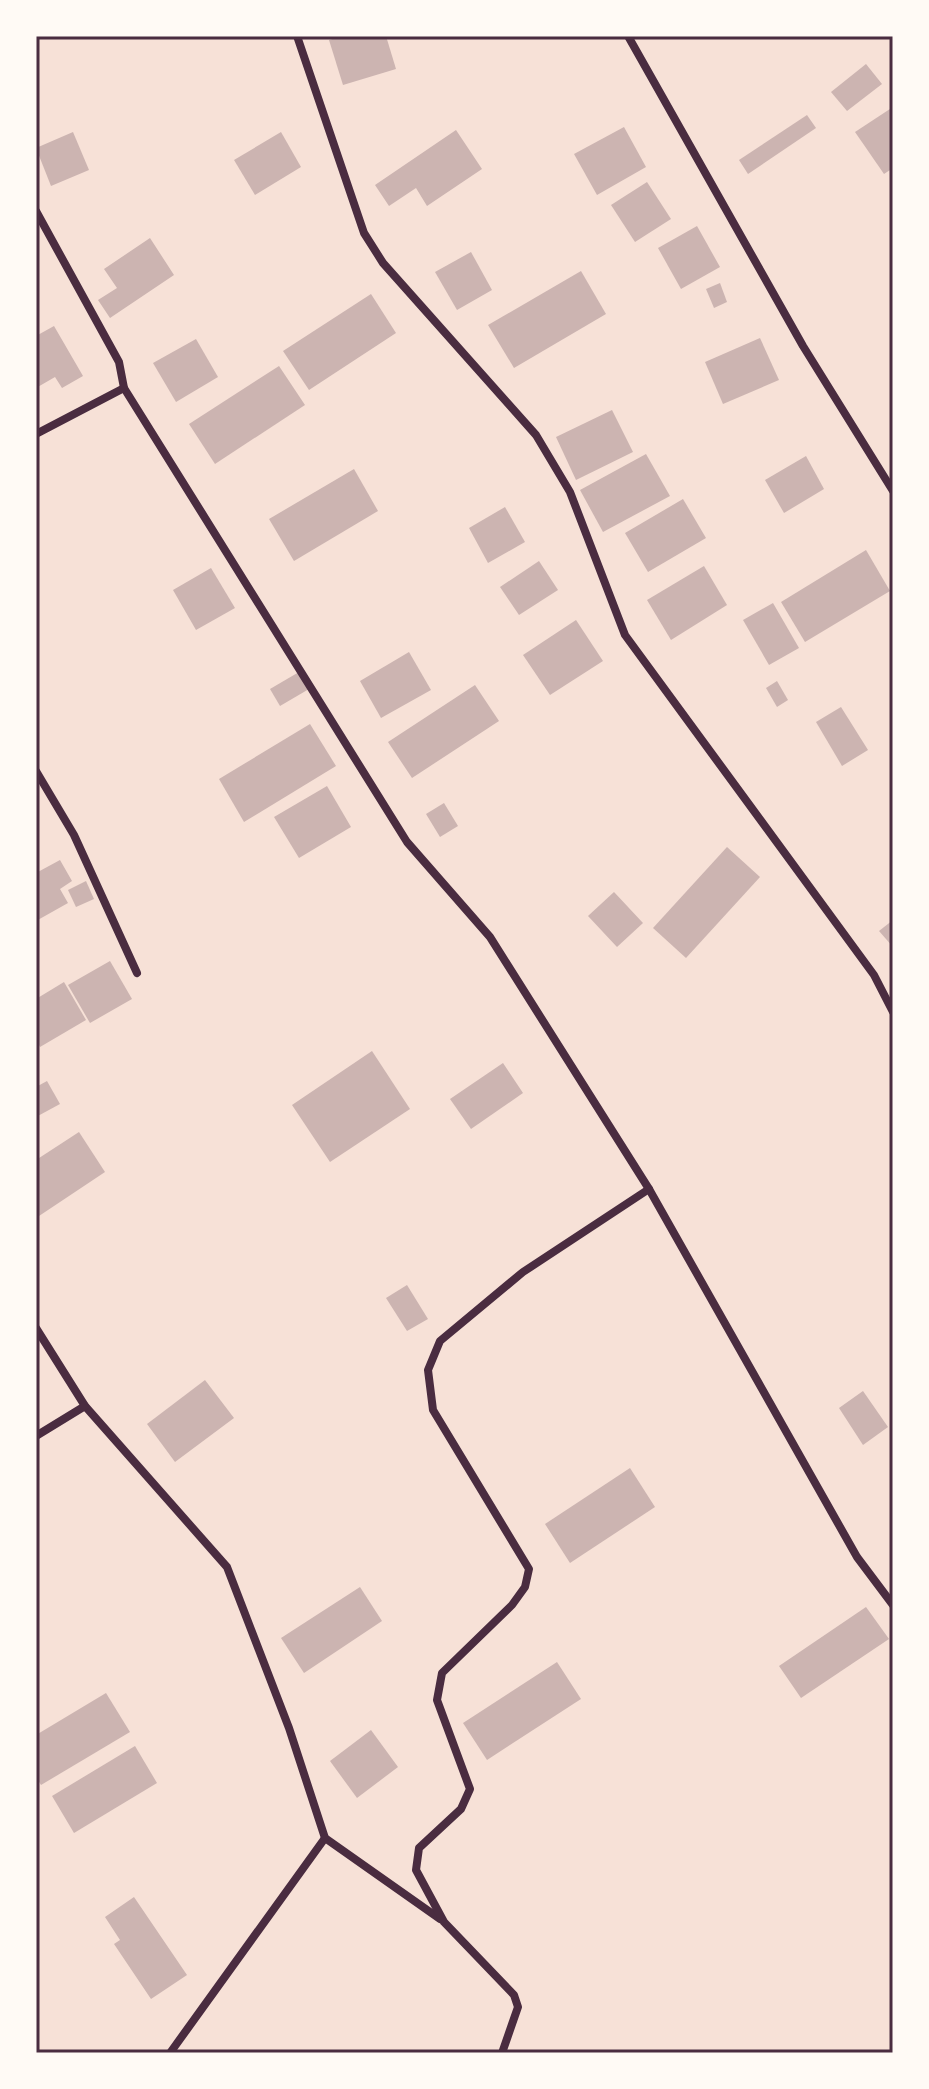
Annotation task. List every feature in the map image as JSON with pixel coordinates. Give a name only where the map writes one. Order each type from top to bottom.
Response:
[{"type":"street","points":[[297,36],[364,233],[383,263],[536,435],[570,492],[625,635],[874,975],[893,1012]]},
{"type":"street","points":[[628,36],[803,346],[893,491]]},
{"type":"street","points":[[36,211],[119,362],[124,388],[407,842],[490,937],[649,1189],[857,1557],[893,1605]]},
{"type":"street","points":[[36,434],[124,388]]},
{"type":"street","points":[[36,771],[74,835],[137,973]]},
{"type":"street","points":[[444,1922],[416,1870],[419,1848],[461,1809],[470,1789],[437,1700],[442,1673],[512,1605],[525,1587],[529,1569],[433,1410],[428,1370],[440,1341],[523,1272],[649,1189]]},
{"type":"street","points":[[36,1328],[85,1406],[227,1567],[289,1728],[325,1838],[444,1922],[514,1995],[518,2007],[502,2053]]},
{"type":"street","points":[[36,1436],[85,1406]]},
{"type":"street","points":[[170,2053],[325,1838]]},
{"type":"building","points":[[343,36],[386,36],[396,69],[343,85],[329,40]]},
{"type":"building","points":[[866,64],[882,84],[847,111],[831,92]]},
{"type":"building","points":[[893,107],[893,168],[884,174],[855,132]]},
{"type":"building","points":[[807,115],[816,128],[748,174],[739,160]]},
{"type":"building","points":[[624,127],[646,167],[597,195],[574,154]]},
{"type":"building","points":[[456,130],[482,169],[427,206],[416,188],[389,206],[375,185]]},
{"type":"building","points":[[73,132],[89,170],[51,186],[36,148]]},
{"type":"building","points":[[281,132],[301,167],[255,195],[234,160]]},
{"type":"building","points":[[647,182],[671,219],[635,242],[611,205]]},
{"type":"building","points":[[697,226],[720,267],[681,289],[658,248]]},
{"type":"building","points":[[150,238],[174,275],[110,318],[98,300],[117,288],[104,269]]},
{"type":"building","points":[[471,252],[492,290],[457,310],[435,272]]},
{"type":"building","points":[[581,271],[606,314],[514,368],[488,325]]},
{"type":"building","points":[[720,283],[727,302],[714,308],[706,289]]},
{"type":"building","points":[[371,294],[396,333],[309,390],[283,351]]},
{"type":"building","points":[[54,326],[83,376],[62,388],[55,377],[36,388],[36,336]]},
{"type":"building","points":[[760,338],[779,380],[723,404],[705,362]]},
{"type":"building","points":[[196,339],[218,377],[176,402],[153,363]]},
{"type":"building","points":[[279,366],[305,405],[215,464],[189,424]]},
{"type":"building","points":[[612,410],[633,452],[576,480],[556,437]]},
{"type":"building","points":[[646,454],[670,496],[603,532],[580,490]]},
{"type":"building","points":[[806,456],[824,489],[784,513],[765,480]]},
{"type":"building","points":[[354,469],[378,511],[294,561],[269,519]]},
{"type":"building","points":[[683,499],[706,538],[648,572],[625,533]]},
{"type":"building","points":[[505,507],[525,542],[488,563],[469,528]]},
{"type":"building","points":[[866,550],[890,591],[805,642],[781,602]]},
{"type":"building","points":[[539,561],[558,590],[519,615],[500,587]]},
{"type":"building","points":[[704,566],[727,605],[671,640],[647,600]]},
{"type":"building","points":[[211,568],[235,608],[196,630],[173,590]]},
{"type":"building","points":[[773,603],[799,648],[769,665],[743,620]]},
{"type":"building","points":[[576,620],[603,661],[550,695],[523,655]]},
{"type":"building","points":[[409,652],[431,690],[381,718],[360,681]]},
{"type":"building","points":[[299,672],[309,689],[280,706],[270,689]]},
{"type":"building","points":[[777,681],[788,700],[777,707],[766,688]]},
{"type":"building","points":[[475,685],[499,721],[412,778],[388,742]]},
{"type":"building","points":[[841,707],[868,750],[842,766],[816,722]]},
{"type":"building","points":[[310,724],[336,766],[244,822],[219,779]]},
{"type":"building","points":[[327,786],[351,827],[299,858],[274,817]]},
{"type":"building","points":[[444,803],[458,826],[440,837],[426,814]]},
{"type":"building","points":[[727,847],[760,877],[686,958],[653,928]]},
{"type":"building","points":[[60,860],[72,881],[60,889],[68,903],[36,921],[36,873]]},
{"type":"building","points":[[86,881],[94,899],[76,907],[68,890]]},
{"type":"building","points":[[614,892],[643,923],[617,947],[588,916]]},
{"type":"building","points":[[893,920],[893,947],[879,931]]},
{"type":"building","points":[[110,961],[132,999],[90,1023],[68,985]]},
{"type":"building","points":[[64,982],[86,1020],[40,1047],[36,1039],[36,999]]},
{"type":"building","points":[[372,1051],[410,1109],[330,1162],[292,1105]]},
{"type":"building","points":[[503,1063],[523,1093],[471,1129],[450,1099]]},
{"type":"building","points":[[47,1081],[60,1104],[36,1117],[36,1087]]},
{"type":"building","points":[[79,1132],[105,1172],[36,1218],[36,1160]]},
{"type":"building","points":[[407,1285],[428,1319],[407,1331],[386,1298]]},
{"type":"building","points":[[205,1380],[234,1418],[175,1462],[147,1424]]},
{"type":"building","points":[[863,1391],[888,1427],[863,1445],[839,1408]]},
{"type":"building","points":[[630,1468],[655,1507],[570,1563],[545,1524]]},
{"type":"building","points":[[360,1587],[382,1621],[304,1673],[281,1638]]},
{"type":"building","points":[[866,1607],[889,1639],[801,1698],[779,1666]]},
{"type":"building","points":[[557,1662],[581,1699],[487,1760],[463,1723]]},
{"type":"building","points":[[106,1693],[130,1732],[41,1785],[36,1777],[36,1735]]},
{"type":"building","points":[[371,1730],[398,1767],[357,1798],[330,1761]]},
{"type":"building","points":[[135,1746],[157,1783],[74,1833],[52,1796]]},
{"type":"building","points":[[134,1897],[187,1975],[151,1999],[114,1944],[120,1940],[105,1917]]}]
